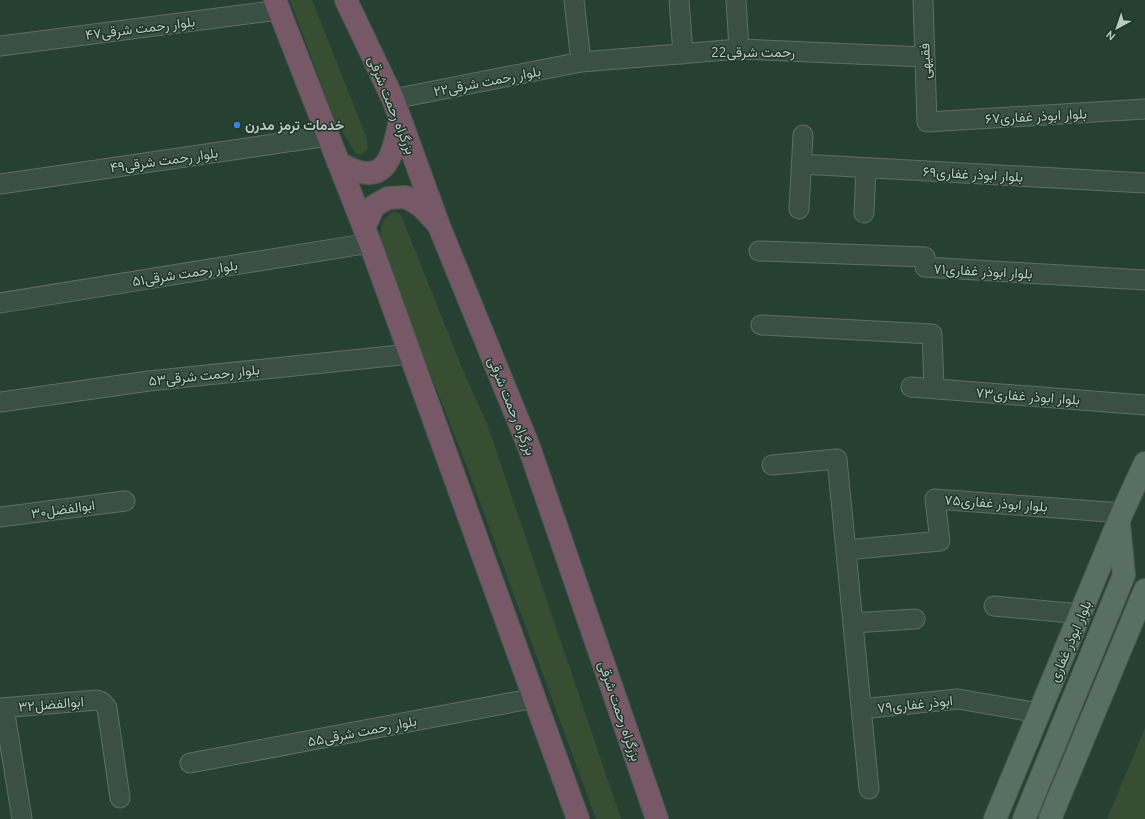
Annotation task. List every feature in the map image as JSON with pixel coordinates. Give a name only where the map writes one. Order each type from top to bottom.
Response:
[{"type":"highway","name":"بزرگراه رحمت شرقی","points":[[346,0],[392,99],[439,226],[529,447],[657,819]]},
{"type":"highway","points":[[277,5],[367,235],[578,819]]},
{"type":"highway","points":[[338,162],[353,172],[367,174],[382,168],[393,153],[400,120]]},
{"type":"highway","points":[[367,235],[374,206],[388,198],[406,197],[421,206],[439,226]]},
{"type":"main road","name":"بلوار ابوذر غفاری","points":[[995,819],[1145,463]]},
{"type":"main road","points":[[1024,819],[1124,575],[1121,518]]},
{"type":"main road","points":[[1050,819],[1145,590]]},
{"type":"street","points":[[574,0],[581,62]]},
{"type":"street","points":[[678,0],[683,54]]},
{"type":"street","points":[[736,0],[739,49]]},
{"type":"street","name":"فقیهی","points":[[923,0],[927,122]]},
{"type":"street","name":"بلوار رحمت شرقی۴۷","points":[[0,46],[277,5]]},
{"type":"street","name":"22رحمت شرقی","points":[[581,62],[739,49],[925,57]]},
{"type":"street","name":"بلوار رحمت شرقی۲۲","points":[[392,99],[581,62]]},
{"type":"street","name":"بلوار ابوذر غفاری۶۷","points":[[927,122],[1145,109]]},
{"type":"street","points":[[799,209],[803,135]]},
{"type":"street","name":"بلوار رحمت شرقی۴۹","points":[[0,184],[328,136]]},
{"type":"street","name":"بلوار ابوذر غفاری۶۹","points":[[801,164],[1145,183]]},
{"type":"street","points":[[864,214],[866,168]]},
{"type":"street","name":"بلوار رحمت شرقی۵۱","points":[[0,303],[367,235]]},
{"type":"street","name":"بلوار ابوذر غفاری۷۱","points":[[760,251],[925,257],[925,267],[1145,280]]},
{"type":"street","points":[[761,325],[932,334],[934,388]]},
{"type":"street","name":"بلوار رحمت شرقی۵۳","points":[[0,402],[148,381],[410,354]]},
{"type":"street","name":"بلوار ابوذر غفاری۷۳","points":[[911,386],[1145,405]]},
{"type":"street","points":[[772,465],[837,459],[869,789]]},
{"type":"street","name":"بلوار ابوذر غفاری۷۵","points":[[846,550],[940,541],[935,499],[1121,518]]},
{"type":"street","name":"ابوالفضل۳۰","points":[[0,517],[125,501]]},
{"type":"street","points":[[994,606],[1081,614]]},
{"type":"street","points":[[853,623],[915,619]]},
{"type":"street","name":"بلوار رحمت شرقی۵۵","points":[[190,763],[535,698]]},
{"type":"street","name":"۷۹ابوذر غفاری","points":[[861,710],[958,699],[1039,713]]},
{"type":"street","name":"ابوالفضل۳۲","points":[[2,708],[97,700],[102,702],[107,708],[120,798]]},
{"type":"street","points":[[2,708],[22,819]]},
{"type":"green space","points":[[290,0],[312,0],[366,136],[368,150],[362,154],[356,154],[334,118]]},
{"type":"green space","points":[[394,211],[401,215],[465,375],[488,426],[621,819],[596,819],[469,472],[387,263],[380,234],[383,222]]},
{"type":"green space","points":[[1145,728],[1145,819],[1107,819]]},
{"type":"place","name":"خدمات ترمز مدرن","points":[[237,125]]}]
